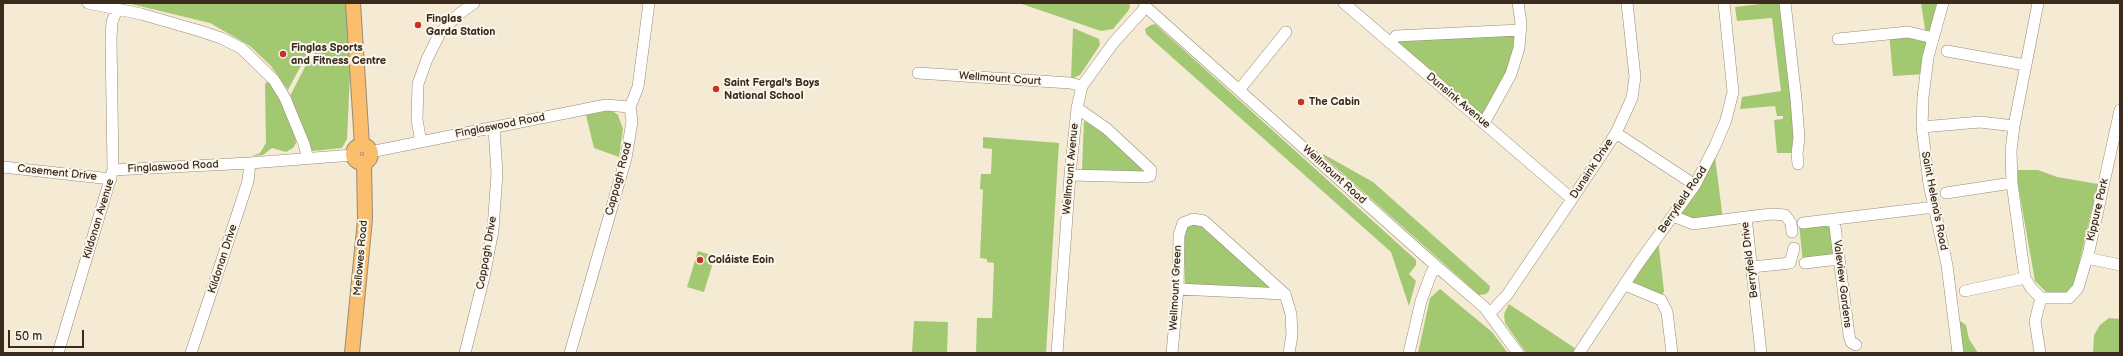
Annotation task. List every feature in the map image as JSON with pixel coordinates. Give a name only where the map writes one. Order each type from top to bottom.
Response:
[{"type":"main road","name":"Mellowes Road","points":[[352,353],[365,219],[353,3]]},
{"type":"street","points":[[88,3],[117,9],[200,31],[221,38],[241,48],[274,80],[285,98],[304,144],[308,159]]},
{"type":"street","points":[[420,142],[416,120],[418,84],[427,59],[440,33],[459,14],[474,3]]},
{"type":"street","name":"Cappagh Road","points":[[570,353],[626,158],[632,121],[630,107],[639,81],[650,3]]},
{"type":"street","name":"Dunsink Avenue","points":[[1344,3],[1572,199]]},
{"type":"street","points":[[1484,123],[1511,74],[1519,48],[1520,30],[1518,3]]},
{"type":"street","name":"Dunsink Drive","points":[[1490,314],[1507,295],[1616,133],[1632,98],[1635,78],[1627,3]]},
{"type":"street","name":"Berryfield Road","points":[[1579,353],[1695,185],[1712,155],[1723,126],[1733,92],[1724,3]]},
{"type":"street","points":[[1784,3],[1796,99],[1799,138],[1797,154],[1798,164]]},
{"type":"street","name":"Saint Helena's Road","points":[[1943,3],[1928,57],[1923,96],[1922,127],[1924,155],[1947,265],[1958,353]]},
{"type":"street","points":[[2038,3],[2025,64],[2011,151],[2012,183],[2025,278],[2030,288],[2042,298],[2035,321],[2040,353]]},
{"type":"street","name":"Wellmount Avenue","points":[[1057,353],[1070,174],[1077,108],[1082,86],[1114,42],[1145,5]]},
{"type":"street","name":"Wellmount Road","points":[[1145,5],[1490,314],[1518,353]]},
{"type":"street","name":"Kildonan Avenue","points":[[58,353],[112,174],[111,38],[112,22],[117,9]]},
{"type":"street","points":[[1390,43],[1396,36],[1520,30]]},
{"type":"street","points":[[1239,90],[1286,32]]},
{"type":"street","points":[[1838,39],[1908,32],[1933,38]]},
{"type":"street","points":[[1947,51],[2025,64]]},
{"type":"street","name":"Wellmount Court","points":[[918,73],[1070,83],[1082,86]]},
{"type":"street","name":"Finglaswood Road","points":[[112,174],[362,154],[606,104],[630,107]]},
{"type":"street","points":[[1070,174],[1146,177],[1150,176],[1151,170],[1107,129],[1077,108]]},
{"type":"street","name":"Kippure Park","points":[[2042,298],[2069,298],[2078,288],[2114,163],[2120,110]]},
{"type":"street","points":[[1922,127],[1980,122],[2014,126]]},
{"type":"street","name":"Cappagh Drive","points":[[465,353],[484,277],[493,230],[496,173],[494,128]]},
{"type":"street","points":[[1616,133],[1695,185]]},
{"type":"street","name":"Kildonan Drive","points":[[191,353],[248,181],[250,163]]},
{"type":"street","name":"Casement Drive","points":[[3,167],[112,174]]},
{"type":"street","points":[[1946,193],[2012,183]]},
{"type":"street","points":[[1803,223],[1934,207]]},
{"type":"street","points":[[1746,217],[1772,214],[1785,215],[1791,223],[1792,232]]},
{"type":"street","name":"Berryfield Drive","points":[[1673,216],[1693,224],[1746,217],[1761,353]]},
{"type":"street","name":"Wellmount Green","points":[[1172,353],[1178,290],[1179,235],[1183,223],[1193,219],[1204,221],[1284,294]]},
{"type":"street","name":"Valeview Gardens","points":[[1834,219],[1849,335],[1851,342],[1856,345]]},
{"type":"street","points":[[1752,268],[1790,263],[1794,248]]},
{"type":"street","points":[[2087,258],[2120,265]]},
{"type":"street","points":[[1805,263],[1839,259]]},
{"type":"street","points":[[1408,353],[1421,301],[1431,274],[1436,266]]},
{"type":"street","points":[[1965,291],[2025,278]]},
{"type":"street","points":[[1625,285],[1661,300],[1667,312],[1672,353]]},
{"type":"street","points":[[1178,290],[1284,294],[1291,314],[1292,335],[1289,353]]},
{"type":"green space","name":"Finglas Sports and Fitness Centre","points":[[127,3],[347,3],[350,74],[347,139],[342,148],[312,151],[290,96],[308,61],[315,62],[314,41],[288,90],[271,66],[250,46],[210,23]]},
{"type":"green space","points":[[1019,3],[1129,3],[1130,7],[1113,29],[1101,31]]},
{"type":"green space","points":[[1782,3],[1793,106],[1794,153],[1777,153],[1774,120],[1783,119],[1783,116],[1777,116],[1775,106],[1740,109],[1742,97],[1781,91],[1772,18],[1737,21],[1735,7]]},
{"type":"green space","points":[[1921,3],[1943,3],[1925,74],[1893,76],[1889,33],[1926,36]]},
{"type":"green space","points":[[1155,24],[1416,260],[1416,265],[1409,274],[1416,281],[1409,306],[1391,252],[1146,34],[1145,29]]},
{"type":"green space","points":[[1073,28],[1099,39],[1100,45],[1080,75],[1071,79]]},
{"type":"green space","points":[[1520,30],[1519,48],[1484,122],[1385,37]]},
{"type":"green space","points":[[270,79],[294,123],[296,143],[293,148],[286,152],[272,148],[263,155],[252,156],[260,153],[266,143],[265,84]]},
{"type":"green space","points":[[611,110],[618,115],[623,129],[619,157],[594,148],[586,115]]},
{"type":"green space","points":[[1084,121],[1102,131],[1145,171],[1136,174],[1082,170]]},
{"type":"green space","points":[[983,137],[1059,143],[1046,353],[976,353],[977,318],[992,318],[994,263],[987,262],[987,259],[980,258],[983,190],[980,189],[981,174],[991,174],[992,149],[983,148]]},
{"type":"green space","points":[[1714,149],[1723,220],[1693,223],[1673,216]]},
{"type":"green space","points":[[1323,154],[1373,182],[1490,286],[1489,291],[1486,294],[1479,295],[1323,156]]},
{"type":"green space","points":[[2018,170],[2038,170],[2057,177],[2098,184],[2074,285],[2067,293],[2047,293],[2035,281],[2018,185]]},
{"type":"green space","points":[[1834,220],[1839,259],[1803,263],[1799,224]]},
{"type":"green space","points":[[1193,223],[1204,225],[1270,286],[1267,291],[1185,286],[1184,239],[1187,228]]},
{"type":"green space","points":[[1658,239],[1664,291],[1661,300],[1627,285]]},
{"type":"green space","points":[[698,251],[715,256],[704,292],[687,287]]},
{"type":"green space","points":[[1440,289],[1492,332],[1508,353],[1418,353],[1430,298]]},
{"type":"green space","points":[[1509,304],[1582,353],[1526,353],[1505,323],[1504,314]]},
{"type":"green space","points":[[1956,318],[1966,325],[1969,339],[1978,353],[1959,353]]},
{"type":"green space","points":[[2109,318],[2120,319],[2120,353],[2093,353],[2094,335],[2100,325]]},
{"type":"green space","points":[[914,321],[948,322],[947,353],[912,353]]},
{"type":"place","name":"Finglas Garda Station","points":[[418,25]]},
{"type":"place","name":"Finglas Sports and Fitness Centre","points":[[283,54]]},
{"type":"place","name":"Saint Fergal's Boys National School","points":[[716,89]]},
{"type":"place","name":"The Cabin","points":[[1301,102]]},
{"type":"place","name":"Coláiste Eoin","points":[[700,260]]}]
